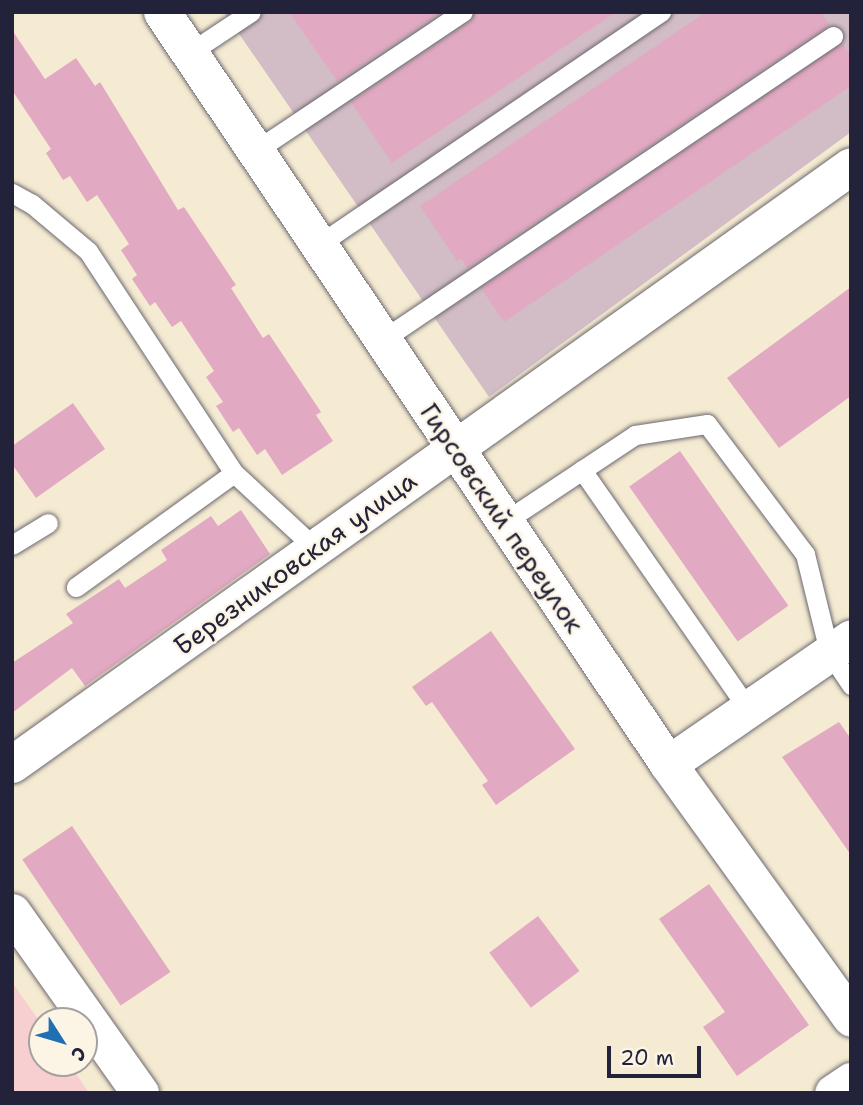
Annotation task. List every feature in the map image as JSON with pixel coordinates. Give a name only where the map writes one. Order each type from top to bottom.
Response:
[{"type":"street","name":"Гирсовский переулок","points":[[162,12],[668,764],[851,1018]]},
{"type":"street","name":"Березниковская улица","points":[[12,764],[851,166]]},
{"type":"street","points":[[668,764],[840,645]]},
{"type":"street","points":[[12,912],[140,1093]]},
{"type":"street","points":[[833,1093],[851,1082]]},
{"type":"lane","points":[[189,53],[251,12]]},
{"type":"lane","points":[[255,151],[463,12]]},
{"type":"lane","points":[[318,245],[661,12]]},
{"type":"lane","points":[[382,340],[833,36]]},
{"type":"lane","points":[[12,193],[32,204],[88,251],[233,473],[315,548]]},
{"type":"lane","points":[[504,522],[635,435],[706,424],[804,554],[840,645],[851,685]]},
{"type":"lane","points":[[582,470],[748,709]]},
{"type":"lane","points":[[76,587],[233,473]]},
{"type":"lane","points":[[12,545],[48,523]]},
{"type":"shaded area","points":[[224,12],[851,12],[851,132],[489,397]]},
{"type":"shaded area","points":[[12,982],[29,1007],[28,1077],[78,1077],[89,1093],[12,1093]]},
{"type":"building","points":[[289,12],[441,12],[337,81]]},
{"type":"building","points":[[475,12],[616,12],[392,163],[351,102],[470,22]]},
{"type":"building","points":[[706,12],[821,12],[829,25],[467,268],[461,259],[457,261],[420,206]]},
{"type":"building","points":[[12,30],[45,79],[76,58],[95,86],[100,82],[178,210],[184,207],[236,285],[231,288],[263,338],[269,334],[321,412],[316,415],[333,441],[282,475],[265,449],[257,455],[239,428],[233,432],[216,406],[223,402],[206,377],[214,371],[181,321],[172,327],[155,302],[150,306],[132,279],[137,275],[121,250],[129,244],[97,195],[87,202],[70,176],[63,180],[46,153],[51,149],[12,90]]},
{"type":"building","points":[[842,43],[851,56],[851,86],[504,322],[481,288]]},
{"type":"building","points":[[851,287],[851,396],[779,448],[727,378]]},
{"type":"building","points":[[73,403],[105,449],[36,498],[12,464],[12,446]]},
{"type":"building","points":[[680,451],[788,606],[738,641],[629,487]]},
{"type":"building","points":[[241,510],[270,554],[85,686],[72,668],[12,713],[12,663],[73,623],[66,614],[119,579],[125,588],[167,560],[161,550],[211,516],[218,526]]},
{"type":"building","points":[[491,631],[575,749],[496,805],[482,785],[488,781],[432,702],[426,706],[412,687]]},
{"type":"building","points":[[839,722],[851,739],[851,855],[782,757]]},
{"type":"building","points":[[72,826],[170,972],[121,1005],[22,860]]},
{"type":"building","points":[[709,884],[809,1025],[737,1076],[703,1027],[725,1012],[659,919]]},
{"type":"building","points":[[538,916],[580,971],[531,1008],[489,953]]}]
